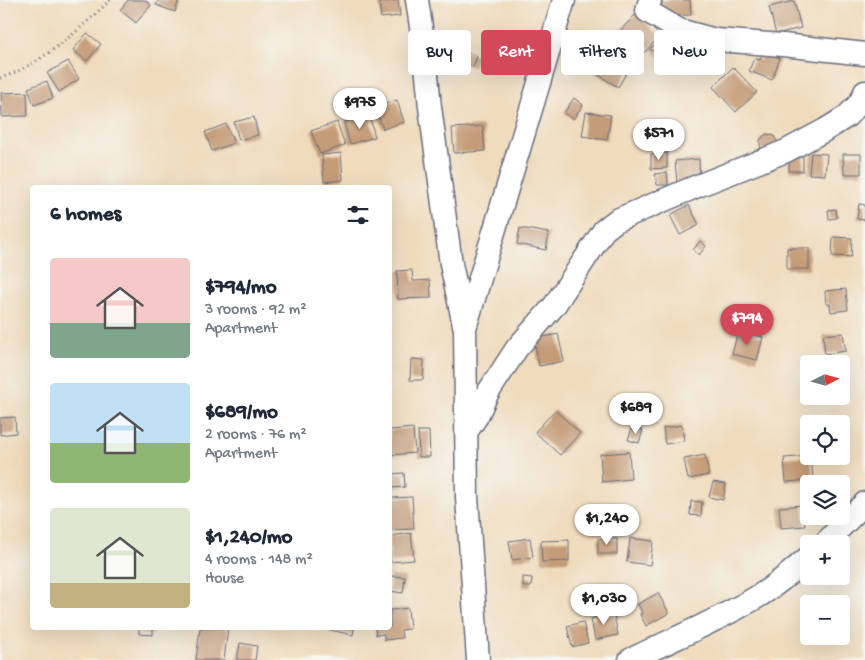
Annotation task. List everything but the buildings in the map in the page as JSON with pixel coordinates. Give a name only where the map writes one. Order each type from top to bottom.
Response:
[{"type":"street","points":[[417,0],[450,264],[465,328],[467,497],[478,660]]},
{"type":"street","points":[[465,328],[564,0]]},
{"type":"street","points":[[650,0],[647,11],[679,30],[716,40],[783,44],[865,54]]},
{"type":"street","points":[[466,432],[477,416],[487,394],[517,348],[554,306],[604,230],[610,224],[786,150],[817,134],[846,117],[860,103],[865,92]]},
{"type":"street","points":[[833,535],[865,503]]},
{"type":"street","points":[[630,660],[759,596],[800,565]]},
{"type":"path","points":[[0,78],[11,75],[40,59],[87,23],[110,0]]}]
